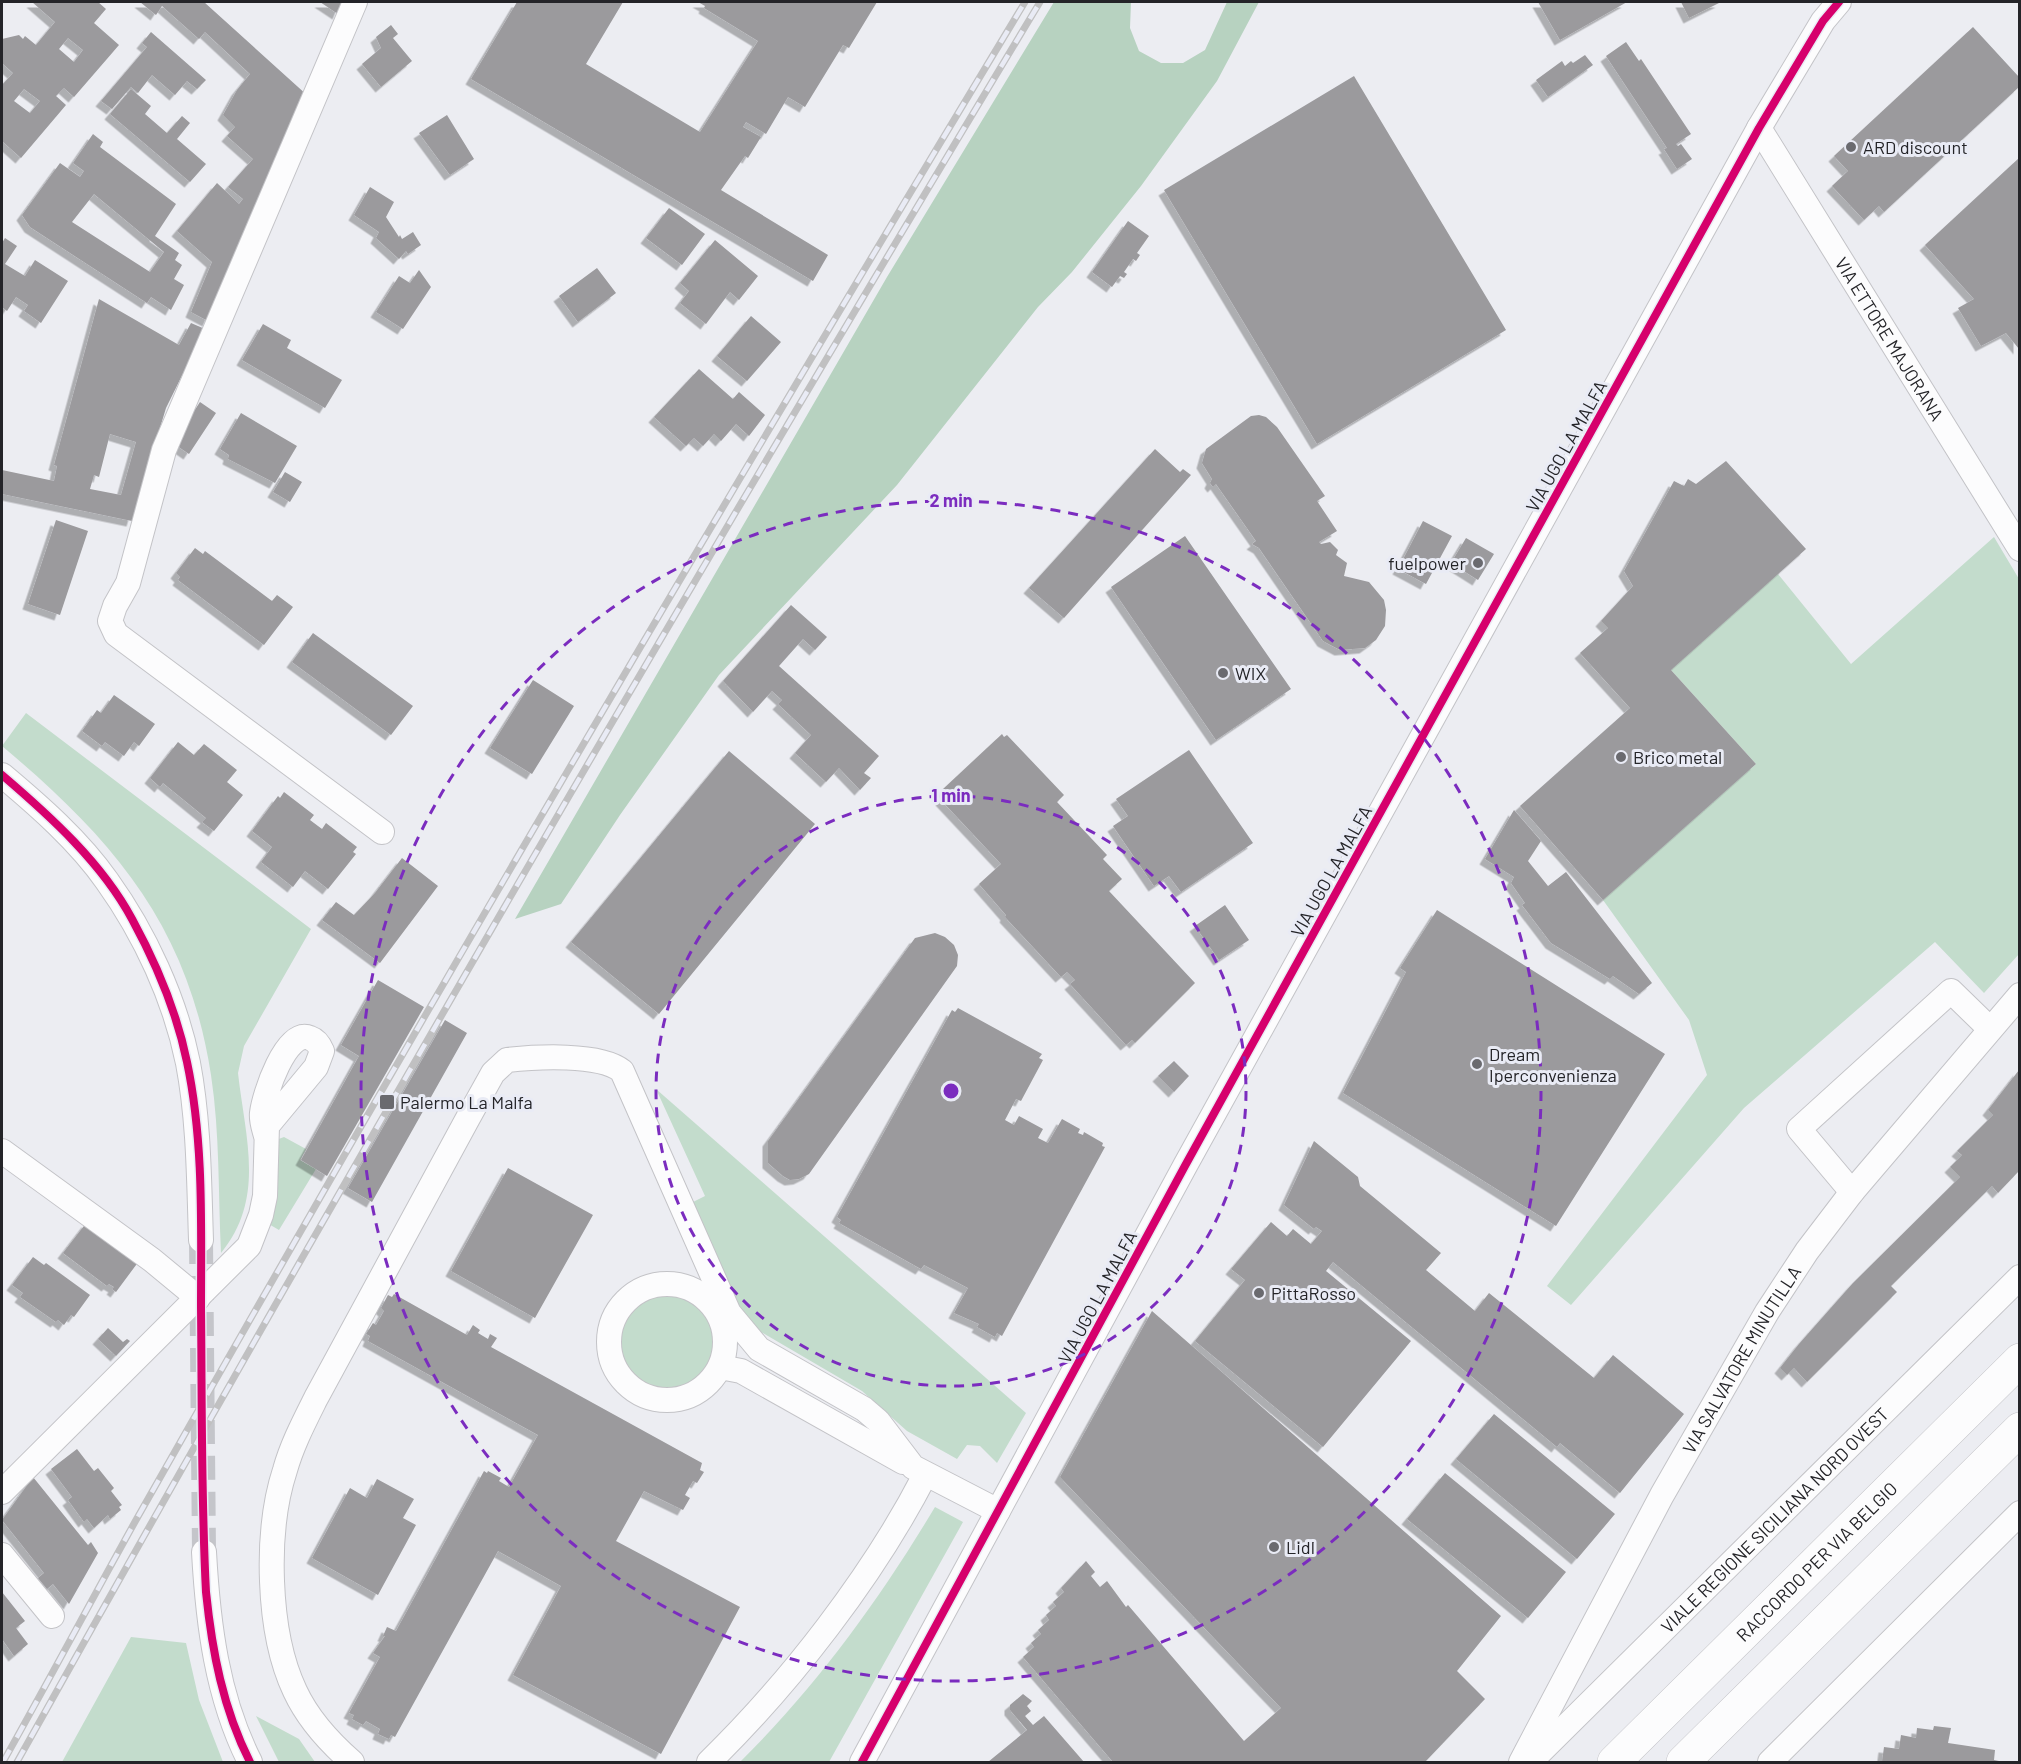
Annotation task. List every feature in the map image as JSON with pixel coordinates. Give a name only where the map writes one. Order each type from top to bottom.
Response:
[{"type":"highway","name":"RACCORDO PER VIA BELGIO","points":[[1614,1762],[2019,1360]]},
{"type":"highway","points":[[1683,1762],[2019,1429]]},
{"type":"street","points":[[355,2],[164,450],[128,583],[115,606],[110,621],[116,634],[382,832]]},
{"type":"street","name":"VIA UGO LA MALFA","points":[[862,1762],[1186,1164],[1759,128],[1823,21],[1839,2]]},
{"type":"street","name":"VIA ETTORE MAJORANA","points":[[1759,128],[2019,549]]},
{"type":"street","points":[[2,775],[35,803],[106,879],[132,918],[175,1014],[187,1062],[195,1113],[201,1240]]},
{"type":"street","points":[[1852,1192],[1799,1129],[1951,991],[1989,1029]]},
{"type":"street","name":"VIA SALVATORE MINUTILLA","points":[[1521,1762],[1575,1657],[1730,1373],[1807,1251],[1852,1192],[2019,995]]},
{"type":"street","points":[[352,1762],[315,1724],[295,1691],[284,1659],[275,1612],[273,1544],[276,1504],[290,1454],[316,1398],[462,1128],[500,1065],[515,1059],[598,1060],[615,1065],[622,1071],[729,1313],[759,1349],[864,1409],[878,1421],[919,1471]]},
{"type":"street","points":[[2,1492],[242,1255],[255,1233],[265,1196],[266,1136]]},
{"type":"street","points":[[2,1151],[152,1260],[198,1298]]},
{"type":"street","points":[[679,1281],[696,1273],[702,1263],[702,1251]]},
{"type":"street","name":"VIALE REGIONE SICILIANA NORD OVEST","points":[[1530,1762],[2019,1278]]},
{"type":"street","points":[[679,1281],[700,1294],[720,1318],[725,1333],[725,1350],[720,1367],[710,1381],[697,1392],[681,1399],[663,1400],[646,1397],[631,1388],[620,1375],[612,1360],[609,1342],[617,1312],[640,1291],[655,1285],[679,1281],[706,1281],[720,1293]]},
{"type":"street","points":[[720,1367],[741,1371],[919,1471],[998,1511]]},
{"type":"street","points":[[709,1762],[773,1691],[873,1564],[919,1471]]},
{"type":"street","points":[[1770,1762],[2019,1513]]},
{"type":"street","points":[[204,1552],[211,1636],[220,1679],[232,1722],[250,1762]]},
{"type":"street","points":[[2,1555],[52,1616]]},
{"type":"green space","points":[[1054,2],[1131,2],[1130,28],[1139,51],[1161,63],[1183,63],[1205,50],[1227,2],[1259,2],[1217,81],[1141,186],[1072,272],[1038,307],[897,485],[719,675],[620,815],[561,904],[515,919],[887,277]]},
{"type":"green space","points":[[1994,537],[2019,579],[2019,954],[1984,993],[1935,942],[1744,1108],[1571,1305],[1547,1286],[1707,1075],[1689,1020],[1603,900],[1756,764],[1671,670],[1778,574],[1851,664]]},
{"type":"green space","points":[[26,713],[311,929],[244,1046],[238,1073],[248,1144],[248,1189],[244,1211],[235,1232],[221,1253],[214,1097],[200,1022],[184,974],[164,930],[140,890],[111,852],[79,816],[2,746]]},
{"type":"green space","points":[[656,1089],[1026,1413],[997,1463],[980,1446],[967,1445],[957,1459],[907,1431],[862,1391],[761,1332],[745,1315],[734,1296],[693,1202],[705,1196]]},
{"type":"green space","points":[[284,1137],[306,1149],[300,1160],[316,1169],[279,1230],[267,1223],[276,1140]]},
{"type":"green space","points":[[666,1294],[684,1298],[700,1308],[710,1324],[714,1342],[710,1360],[700,1376],[684,1386],[666,1390],[648,1386],[632,1376],[622,1360],[618,1342],[622,1324],[632,1308],[648,1298]]},
{"type":"green space","points":[[935,1507],[963,1522],[829,1762],[740,1762],[821,1673],[892,1575]]},
{"type":"green space","points":[[131,1637],[186,1643],[199,1700],[223,1762],[62,1762]]},
{"type":"green space","points":[[256,1716],[299,1739],[315,1762],[279,1762]]},
{"type":"building","points":[[32,2],[98,2],[106,9],[94,23],[119,45],[74,97],[64,88],[56,96],[66,105],[21,158],[2,141],[2,85],[13,73],[2,63],[2,39],[19,35],[23,39],[25,36],[36,45],[55,22]],"holes":[[[68,38],[83,50],[74,62],[59,49]],[[24,89],[40,101],[30,113],[14,101]]]},
{"type":"building","points":[[140,2],[204,2],[308,96],[208,321],[191,312],[212,262],[177,231],[217,183],[239,204],[243,199],[228,187],[253,159],[227,136],[235,127],[223,115],[237,90],[250,74],[205,32],[199,39],[162,6],[156,15]]},
{"type":"building","points":[[320,2],[343,2],[338,14]]},
{"type":"building","points":[[517,2],[623,2],[586,64],[700,132],[758,41],[698,2],[877,2],[849,48],[843,45],[805,107],[788,97],[766,134],[746,122],[743,127],[761,137],[748,158],[745,156],[721,190],[828,255],[813,281],[471,79]]},
{"type":"building","points":[[1538,2],[1627,2],[1560,40]]},
{"type":"building","points":[[1681,2],[1721,2],[1689,18]]},
{"type":"building","points":[[391,25],[398,34],[393,38],[412,61],[381,87],[362,64],[381,48],[376,37]]},
{"type":"building","points":[[1973,27],[2019,77],[2019,87],[1884,212],[1879,206],[1864,220],[1832,186],[1848,171],[1834,156]]},
{"type":"building","points":[[151,32],[206,80],[197,89],[187,81],[175,95],[152,75],[138,93],[131,87],[112,109],[101,101],[147,47],[142,43]]},
{"type":"building","points":[[1626,42],[1639,61],[1641,59],[1691,134],[1676,144],[1678,146],[1681,144],[1692,159],[1677,169],[1664,149],[1667,148],[1606,56]]},
{"type":"building","points":[[1585,55],[1593,65],[1548,97],[1536,80],[1562,61],[1565,66]]},
{"type":"building","points":[[1354,76],[1506,330],[1317,444],[1164,190]]},
{"type":"building","points":[[131,89],[151,106],[145,114],[167,133],[182,116],[190,123],[177,139],[206,164],[190,182],[110,114]]},
{"type":"building","points":[[447,115],[474,159],[450,175],[419,133]]},
{"type":"building","points":[[93,134],[103,142],[100,147],[176,204],[155,236],[179,253],[175,260],[182,265],[174,279],[184,285],[171,310],[151,297],[147,303],[30,227],[22,215],[60,163],[80,177],[84,171],[73,163]],"holes":[[[94,194],[164,252],[150,272],[72,222]]]},
{"type":"building","points":[[2019,158],[2019,349],[2006,333],[1981,346],[1958,308],[1974,299],[1925,245]]},
{"type":"building","points":[[370,187],[394,202],[386,217],[399,237],[400,235],[402,239],[413,232],[421,245],[408,254],[406,251],[399,259],[376,238],[379,232],[354,215]]},
{"type":"building","points":[[669,208],[705,234],[682,265],[646,238]]},
{"type":"building","points":[[1128,221],[1149,236],[1137,253],[1140,255],[1136,261],[1133,259],[1124,272],[1127,274],[1124,278],[1120,276],[1112,287],[1092,272]]},
{"type":"building","points":[[5,238],[17,246],[5,264],[25,276],[35,260],[68,281],[41,323],[24,311],[28,305],[16,297],[7,311],[2,307],[2,243]]},
{"type":"building","points":[[715,240],[758,276],[739,300],[730,292],[706,324],[680,303],[689,291],[680,283]]},
{"type":"building","points":[[597,268],[616,293],[578,322],[559,296]]},
{"type":"building","points":[[419,270],[431,287],[403,329],[376,312],[399,276],[410,283]]},
{"type":"building","points":[[99,299],[179,345],[191,323],[205,329],[166,408],[132,521],[2,494],[2,470],[54,481],[57,466],[54,465]],"holes":[[[110,434],[136,442],[121,495],[90,489],[94,475],[99,477]]]},
{"type":"building","points":[[751,316],[781,342],[747,381],[717,356]]},
{"type":"building","points":[[263,324],[291,340],[287,348],[342,380],[325,408],[242,360]]},
{"type":"building","points":[[699,369],[733,399],[739,392],[765,415],[749,436],[736,424],[721,441],[714,434],[703,446],[694,438],[686,446],[654,417]]},
{"type":"building","points":[[200,402],[216,413],[189,454],[173,443]]},
{"type":"building","points":[[241,413],[297,446],[275,483],[228,459],[229,455],[220,449]]},
{"type":"building","points":[[1251,416],[1266,417],[1277,427],[1325,496],[1317,501],[1337,531],[1319,542],[1321,544],[1330,542],[1338,550],[1336,555],[1347,563],[1344,576],[1369,582],[1384,600],[1385,626],[1376,640],[1365,648],[1340,650],[1323,641],[1259,548],[1252,544],[1256,541],[1216,484],[1213,487],[1210,483],[1212,479],[1202,463],[1206,449]]},
{"type":"building","points":[[1155,449],[1180,472],[1183,469],[1191,475],[1064,618],[1029,588]]},
{"type":"building","points":[[1726,461],[1806,549],[1671,670],[1756,764],[1603,900],[1520,806],[1630,708],[1580,653],[1608,628],[1601,621],[1633,586],[1624,571],[1674,481],[1684,486],[1688,479],[1696,484]]},
{"type":"building","points":[[285,472],[302,482],[290,502],[273,492]]},
{"type":"building","points":[[56,520],[88,531],[60,615],[28,604]]},
{"type":"building","points":[[1423,521],[1452,536],[1426,584],[1398,569]]},
{"type":"building","points":[[1185,536],[1291,689],[1216,740],[1111,587]]},
{"type":"building","points":[[1466,538],[1494,554],[1478,580],[1451,563]]},
{"type":"building","points":[[195,548],[203,554],[205,551],[272,601],[277,595],[293,607],[264,645],[178,580],[180,577],[176,573]]},
{"type":"building","points":[[791,605],[827,637],[815,650],[803,639],[779,666],[879,756],[864,773],[871,778],[860,790],[839,768],[826,782],[795,753],[811,735],[778,704],[782,700],[772,691],[753,712],[723,681]]},
{"type":"building","points":[[313,633],[413,706],[391,735],[292,662]]},
{"type":"building","points":[[533,680],[574,706],[532,774],[490,748]]},
{"type":"building","points":[[114,695],[155,724],[139,746],[134,742],[124,756],[105,742],[102,746],[82,731],[97,710],[101,713]]},
{"type":"building","points":[[1002,734],[1004,737],[1007,735],[1064,795],[1057,802],[1107,855],[1103,859],[1122,879],[1109,891],[1195,983],[1135,1043],[1132,1040],[1126,1045],[1070,984],[1075,980],[1067,972],[1061,977],[1005,917],[1006,915],[979,884],[1001,864],[941,800],[947,795],[942,790]]},
{"type":"building","points":[[178,742],[194,755],[204,744],[237,770],[227,782],[243,795],[214,831],[202,822],[206,818],[163,783],[160,787],[150,778]]},
{"type":"building","points":[[1189,750],[1253,843],[1181,892],[1169,876],[1154,886],[1113,826],[1128,816],[1116,799]]},
{"type":"building","points":[[729,751],[815,824],[659,1014],[571,942]]},
{"type":"building","points":[[284,792],[314,815],[310,820],[322,829],[326,823],[357,847],[353,852],[356,854],[328,889],[305,871],[293,887],[261,862],[272,847],[252,831],[278,796],[280,798]]},
{"type":"building","points":[[1514,810],[1541,841],[1528,861],[1548,886],[1566,872],[1652,983],[1639,994],[1613,976],[1610,979],[1551,943],[1522,905],[1525,903],[1511,883],[1514,877],[1485,859]]},
{"type":"building","points":[[402,858],[438,886],[380,963],[322,920],[336,902],[354,915],[375,893]]},
{"type":"building","points":[[1225,905],[1249,940],[1219,960],[1195,926]]},
{"type":"building","points":[[1437,910],[1665,1054],[1556,1226],[1343,1093],[1406,972],[1400,968]]},
{"type":"building","points":[[935,933],[945,937],[954,945],[958,955],[957,966],[809,1174],[790,1180],[783,1176],[768,1163],[768,1141],[915,938]]},
{"type":"building","points":[[378,980],[424,1007],[327,1176],[301,1160],[359,1056],[341,1045]]},
{"type":"building","points":[[958,1008],[1042,1054],[1039,1058],[1043,1060],[1021,1101],[1016,1099],[1005,1120],[1014,1125],[1019,1116],[1043,1129],[1038,1138],[1048,1143],[1062,1119],[1080,1129],[1078,1133],[1083,1135],[1084,1132],[1103,1143],[1102,1146],[1105,1147],[1002,1336],[997,1333],[995,1337],[977,1327],[979,1324],[954,1313],[968,1288],[924,1265],[921,1269],[839,1223],[841,1220],[837,1217],[952,1010],[955,1012]]},
{"type":"building","points":[[445,1020],[467,1033],[372,1202],[348,1188]]},
{"type":"building","points":[[1174,1061],[1189,1076],[1174,1092],[1158,1076]]},
{"type":"building","points":[[2019,1070],[2019,1171],[1998,1193],[1992,1186],[1891,1286],[1897,1292],[1807,1382],[1794,1368],[1787,1375],[1780,1368],[1799,1344],[1853,1283],[1960,1177],[1950,1167],[1962,1155],[1957,1151],[1993,1115],[1988,1110]]},
{"type":"building","points":[[1314,1141],[1358,1177],[1360,1186],[1441,1253],[1426,1270],[1475,1311],[1489,1293],[1594,1378],[1613,1355],[1684,1414],[1620,1493],[1560,1443],[1557,1447],[1333,1262],[1326,1271],[1411,1341],[1323,1447],[1195,1341],[1245,1280],[1231,1269],[1271,1222],[1287,1236],[1293,1229],[1311,1244],[1322,1231],[1316,1227],[1314,1229],[1284,1205]]},
{"type":"building","points":[[508,1168],[593,1215],[535,1318],[451,1271]]},
{"type":"building","points":[[87,1222],[139,1261],[116,1292],[112,1289],[114,1287],[109,1284],[107,1286],[63,1253]]},
{"type":"building","points":[[33,1257],[44,1265],[46,1263],[90,1295],[74,1317],[71,1315],[64,1325],[20,1297],[23,1293],[12,1285]]},
{"type":"building","points":[[394,1294],[467,1335],[473,1325],[480,1330],[478,1333],[488,1339],[490,1334],[497,1338],[491,1347],[702,1463],[700,1470],[704,1472],[697,1483],[693,1481],[685,1495],[690,1498],[683,1510],[644,1491],[616,1541],[740,1607],[661,1754],[513,1675],[561,1586],[498,1551],[395,1737],[391,1735],[389,1739],[378,1734],[380,1729],[366,1721],[363,1725],[352,1719],[354,1715],[349,1713],[380,1657],[373,1653],[385,1636],[383,1636],[387,1627],[396,1631],[484,1471],[501,1478],[499,1481],[509,1487],[538,1435],[368,1341],[370,1336],[366,1334],[373,1323],[376,1325],[384,1311],[381,1308],[388,1295],[392,1297]]},
{"type":"building","name":"Lidl","points":[[1152,1311],[1501,1616],[1457,1671],[1485,1699],[1425,1762],[1113,1762],[1023,1657],[1034,1647],[1031,1643],[1041,1634],[1038,1630],[1049,1620],[1046,1615],[1056,1606],[1053,1602],[1064,1592],[1061,1588],[1086,1561],[1095,1572],[1091,1576],[1100,1587],[1107,1581],[1126,1607],[1128,1605],[1244,1741],[1281,1708],[1060,1477]]},
{"type":"building","points":[[108,1328],[123,1342],[127,1339],[130,1341],[116,1356],[98,1339]]},
{"type":"building","points":[[1494,1414],[1615,1514],[1577,1559],[1456,1459]]},
{"type":"building","points":[[77,1449],[94,1471],[98,1468],[114,1488],[111,1491],[122,1505],[119,1507],[121,1510],[110,1519],[108,1515],[94,1528],[87,1519],[84,1522],[68,1500],[72,1497],[51,1469]]},
{"type":"building","points":[[1445,1473],[1566,1572],[1528,1618],[1407,1519]]},
{"type":"building","points":[[33,1477],[88,1545],[91,1542],[98,1553],[69,1604],[53,1584],[47,1589],[38,1578],[44,1573],[2,1520]]},
{"type":"building","points":[[377,1479],[414,1499],[403,1518],[416,1525],[378,1595],[312,1558],[350,1488],[367,1498]]},
{"type":"building","points":[[2,1592],[25,1621],[16,1628],[28,1644],[14,1656],[2,1639]]},
{"type":"building","points":[[1023,1694],[1032,1701],[1027,1706],[1031,1711],[1025,1716],[1033,1725],[1044,1716],[1084,1762],[988,1762],[1027,1730],[1010,1710],[1010,1705]]},
{"type":"building","points":[[1934,1726],[1951,1728],[1948,1743],[1995,1750],[1994,1760],[2004,1762],[1882,1762],[1884,1747],[1899,1749],[1901,1735],[1916,1738],[1917,1728],[1933,1730]]},
{"type":"tunnel","points":[[201,1240],[204,1552]]},
{"type":"railway","points":[[3,1762],[136,1520],[464,948],[799,379],[1025,2]]},
{"type":"railway","points":[[17,1762],[267,1319],[521,878],[779,439],[1040,2]]},
{"type":"cycle path","points":[[862,1762],[1186,1164],[1759,128],[1823,21],[1839,2]]},
{"type":"cycle path","points":[[2,775],[74,841],[120,898],[157,971],[172,1007],[183,1044],[192,1092],[199,1153],[202,1485],[206,1592],[220,1679],[233,1721],[250,1762]]},
{"type":"place","name":"ARD discount","points":[[1851,147]]},
{"type":"place","name":"fuelpower","points":[[1478,563]]},
{"type":"place","name":"WIX","points":[[1223,673]]},
{"type":"place","name":"Brico metal","points":[[1621,757]]},
{"type":"place","name":"Dream Iperconvenienza","points":[[1477,1064]]},
{"type":"place","name":"Palermo La Malfa","points":[[387,1102]]},
{"type":"place","name":"PittaRosso","points":[[1259,1293]]},
{"type":"place","name":"Lidl","points":[[1274,1547]]}]
